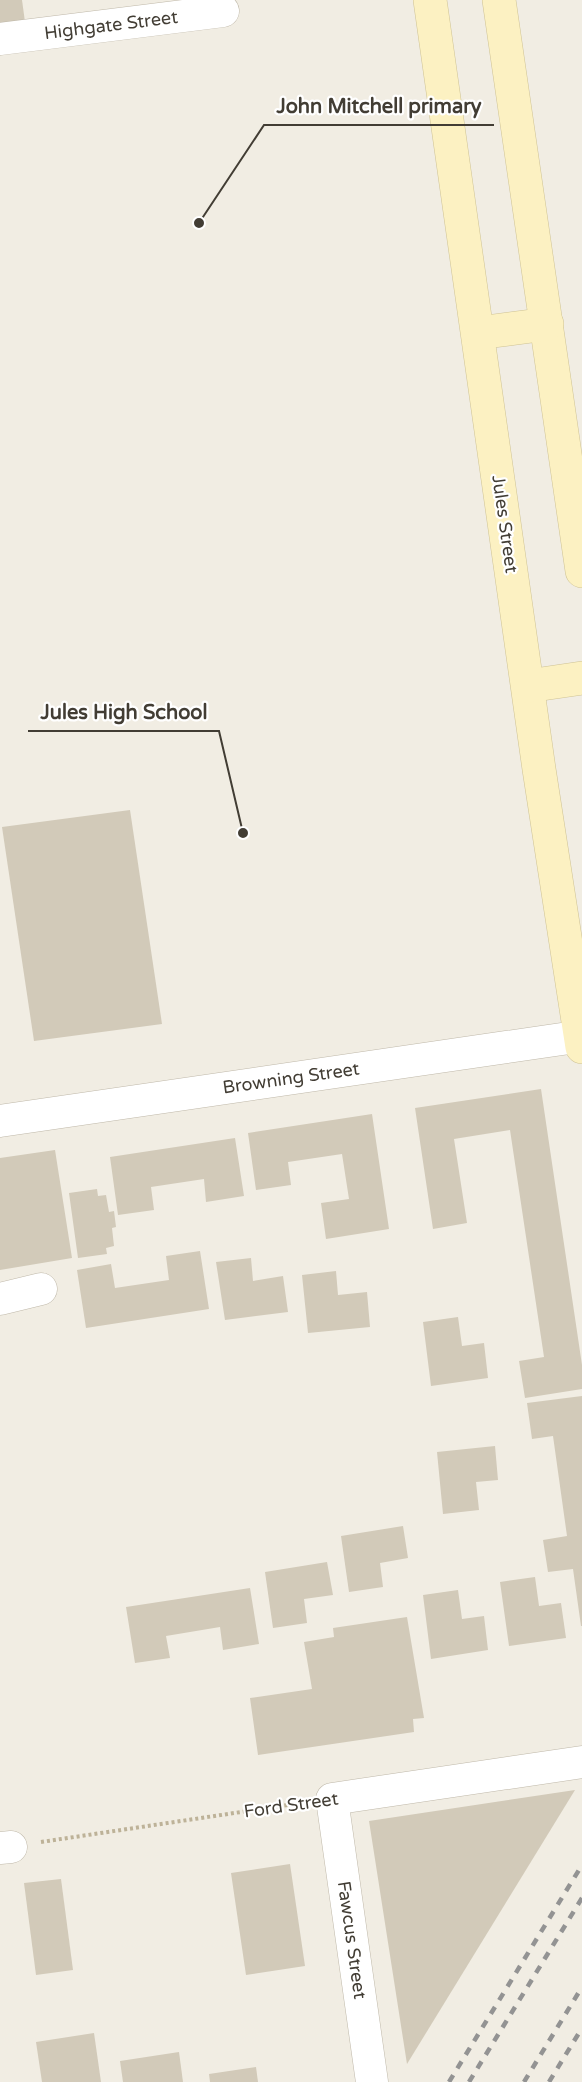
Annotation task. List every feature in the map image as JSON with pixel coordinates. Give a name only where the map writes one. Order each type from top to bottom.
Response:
[{"type":"main road","name":"Jules Street","points":[[430,0],[581,1040]]},
{"type":"main road","points":[[499,0],[582,571]]},
{"type":"main road","points":[[478,333],[547,324]]},
{"type":"main road","points":[[528,686],[582,678]]},
{"type":"street","name":"Highgate Street","points":[[0,39],[223,11]]},
{"type":"street","name":"Browning Street","points":[[0,1121],[581,1040]]},
{"type":"street","points":[[0,1299],[41,1289]]},
{"type":"street","name":"Ford Street","points":[[332,1799],[582,1762]]},
{"type":"street","name":"Fawcus Street","points":[[332,1799],[372,2082]]},
{"type":"path","name":"Ford Street","points":[[5,1847],[332,1799]]},
{"type":"building","points":[[0,0],[22,0],[25,22],[0,25]]},
{"type":"building","points":[[130,810],[162,1024],[34,1041],[2,827]]},
{"type":"building","points":[[541,1089],[582,1365],[582,1389],[525,1398],[519,1361],[544,1357],[510,1130],[454,1139],[467,1223],[433,1229],[415,1108]]},
{"type":"building","points":[[372,1114],[389,1229],[326,1239],[321,1203],[349,1199],[342,1154],[288,1162],[291,1185],[256,1190],[248,1133]]},
{"type":"building","points":[[235,1138],[244,1196],[206,1202],[204,1179],[151,1187],[154,1210],[118,1215],[110,1157]]},
{"type":"building","points":[[55,1150],[72,1258],[0,1270],[0,1158]]},
{"type":"building","points":[[97,1189],[98,1196],[106,1195],[109,1212],[114,1211],[116,1227],[112,1228],[114,1246],[106,1248],[107,1254],[78,1258],[69,1193]]},
{"type":"building","points":[[200,1251],[209,1309],[86,1328],[77,1270],[111,1264],[115,1288],[169,1280],[166,1256]]},
{"type":"building","points":[[251,1258],[253,1281],[283,1276],[288,1312],[225,1320],[216,1262]]},
{"type":"building","points":[[336,1271],[338,1295],[367,1292],[370,1327],[308,1333],[302,1275]]},
{"type":"building","points":[[458,1317],[462,1346],[484,1343],[488,1378],[431,1386],[423,1322]]},
{"type":"building","points":[[582,1396],[581,1626],[573,1569],[548,1572],[543,1540],[567,1536],[553,1436],[532,1439],[527,1403]]},
{"type":"building","points":[[495,1446],[498,1480],[476,1482],[479,1510],[443,1514],[437,1452]]},
{"type":"building","points":[[403,1526],[408,1558],[380,1563],[383,1587],[349,1592],[341,1536]]},
{"type":"building","points":[[327,1562],[333,1595],[304,1599],[307,1623],[273,1628],[265,1572]]},
{"type":"building","points":[[535,1577],[539,1606],[561,1603],[566,1638],[509,1646],[500,1582]]},
{"type":"building","points":[[250,1588],[259,1644],[223,1650],[220,1627],[166,1636],[170,1658],[135,1663],[126,1607]]},
{"type":"building","points":[[458,1590],[462,1619],[484,1616],[488,1650],[431,1659],[423,1595]]},
{"type":"building","points":[[407,1617],[424,1718],[413,1719],[414,1732],[258,1755],[250,1698],[312,1689],[304,1642],[334,1637],[333,1628]]},
{"type":"building","points":[[575,1790],[407,2064],[369,1821]]},
{"type":"building","points":[[290,1864],[305,1966],[246,1975],[231,1873]]},
{"type":"building","points":[[61,1879],[73,1970],[36,1975],[24,1883]]},
{"type":"building","points":[[94,2033],[101,2082],[42,2082],[36,2042]]},
{"type":"building","points":[[179,2052],[183,2082],[123,2082],[120,2061]]},
{"type":"building","points":[[256,2067],[258,2082],[210,2082],[209,2074]]},
{"type":"railway","points":[[449,2082],[582,1865]]},
{"type":"railway","points":[[469,2082],[582,1898]]},
{"type":"railway","points":[[524,2082],[582,1987]]},
{"type":"railway","points":[[549,2082],[582,2028]]},
{"type":"place","name":"John Mitchell primary","points":[[199,223]]},
{"type":"place","name":"Jules High School","points":[[243,833]]}]
